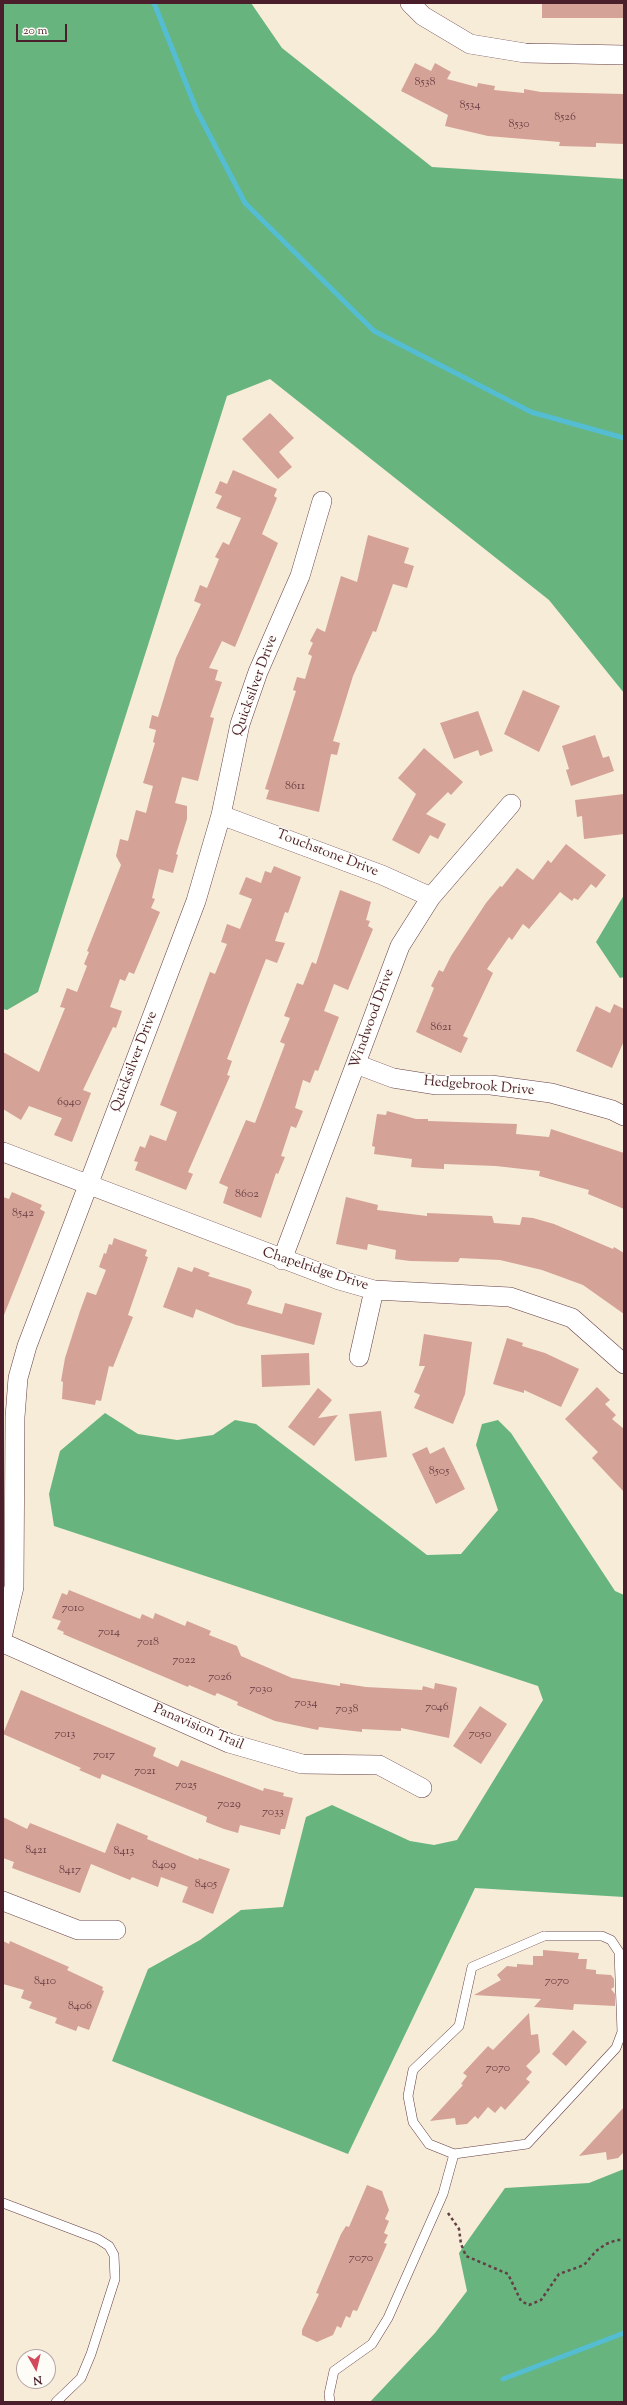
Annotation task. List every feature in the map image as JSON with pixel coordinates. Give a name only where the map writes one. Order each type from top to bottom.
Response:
[{"type":"street","points":[[410,3],[423,16],[470,44],[525,53],[624,55]]},
{"type":"street","name":"Quicksilver Drive","points":[[3,1633],[14,1587],[15,1417],[18,1378],[27,1346],[196,902],[221,815],[240,724],[258,672],[300,576],[322,501]]},
{"type":"street","name":"Windwood Drive","points":[[282,1260],[400,946],[431,897],[511,804]]},
{"type":"street","name":"Touchstone Drive","points":[[221,815],[382,875],[431,897]]},
{"type":"street","name":"Hedgebrook Drive","points":[[356,1064],[393,1078],[430,1084],[491,1085],[551,1093],[612,1110],[624,1116]]},
{"type":"street","name":"Chapelridge Drive","points":[[3,1152],[87,1186],[339,1280],[374,1290],[510,1297],[572,1318],[624,1364]]},
{"type":"street","points":[[359,1357],[374,1290]]},
{"type":"street","name":"Panavision Trail","points":[[3,1643],[229,1743],[302,1764],[379,1765],[422,1788]]},
{"type":"street","points":[[3,1901],[78,1930],[116,1930]]},
{"type":"lane","points":[[544,1936],[602,1936],[611,1940],[619,1952],[622,2032],[616,2048],[527,2144],[454,2154],[429,2144],[413,2122],[408,2096],[413,2070],[459,2026],[472,1967],[544,1936]]},
{"type":"lane","points":[[330,2402],[329,2394],[334,2371],[372,2344],[388,2318],[438,2206],[454,2154]]},
{"type":"lane","points":[[3,2203],[98,2239],[108,2246],[114,2255],[115,2278],[91,2354],[81,2378],[56,2402]]},
{"type":"path","points":[[438,2206],[455,2221],[466,2256],[508,2274],[521,2301],[529,2305],[541,2300],[559,2274],[584,2265],[596,2251],[606,2244],[617,2240],[624,2240]]},
{"type":"green space","points":[[3,3],[251,3],[282,48],[432,167],[624,179],[624,693],[549,600],[270,379],[227,396],[38,992],[7,1010],[3,1009]]},
{"type":"green space","points":[[624,895],[624,977],[620,978],[596,942]]},
{"type":"green space","points":[[105,1413],[138,1434],[177,1440],[213,1435],[235,1420],[256,1424],[427,1555],[461,1554],[498,1510],[476,1445],[482,1424],[498,1420],[511,1433],[615,1591],[624,1595],[624,1897],[475,1888],[348,2154],[112,2061],[148,1969],[200,1940],[241,1910],[283,1907],[306,1817],[332,1805],[410,1841],[434,1845],[457,1840],[543,1700],[538,1686],[54,1526],[49,1494],[60,1451]]},
{"type":"green space","points":[[624,2169],[624,2402],[370,2402],[435,2333],[467,2291],[459,2253],[505,2188],[589,2183]]},
{"type":"building","points":[[542,3],[624,3],[624,18],[542,18]]},
{"type":"building","points":[[415,63],[431,71],[435,63],[451,72],[447,79],[477,87],[478,83],[495,86],[494,90],[524,93],[524,89],[541,92],[624,94],[624,144],[596,143],[596,147],[559,146],[560,142],[488,136],[445,126],[448,115],[401,91]]},
{"type":"building","points":[[270,413],[294,438],[279,452],[292,467],[278,479],[242,439]]},
{"type":"building","points":[[233,470],[277,489],[274,496],[277,498],[262,534],[278,543],[235,647],[222,641],[209,668],[218,670],[215,680],[222,682],[210,717],[214,718],[198,781],[182,777],[175,803],[187,806],[187,819],[176,854],[178,855],[173,873],[159,869],[152,898],[155,899],[151,908],[160,912],[134,974],[129,972],[125,981],[120,979],[110,1007],[122,1011],[116,1028],[113,1027],[83,1090],[91,1093],[72,1142],[54,1135],[62,1118],[29,1106],[21,1120],[3,1109],[3,1052],[39,1072],[65,1008],[60,1007],[67,988],[77,992],[87,966],[84,964],[89,952],[87,951],[121,865],[116,856],[120,839],[128,841],[136,810],[146,813],[153,786],[143,783],[155,743],[153,742],[156,730],[149,728],[152,715],[158,717],[176,658],[201,604],[194,601],[200,585],[207,588],[219,559],[215,557],[223,542],[229,545],[241,518],[216,508],[222,496],[215,493],[220,481],[227,484]]},
{"type":"building","points":[[368,535],[409,548],[404,563],[414,566],[407,588],[393,584],[376,632],[373,631],[353,676],[333,741],[340,743],[337,755],[331,754],[319,812],[266,799],[269,790],[265,789],[296,691],[293,690],[297,677],[305,679],[312,656],[308,654],[313,643],[310,641],[317,628],[325,632],[341,576],[357,582]]},
{"type":"building","points":[[523,690],[560,706],[539,752],[504,734]]},
{"type":"building","points":[[478,711],[493,751],[480,756],[478,750],[454,759],[440,723]]},
{"type":"building","points":[[595,735],[603,758],[609,756],[614,771],[571,786],[566,770],[569,769],[562,746]]},
{"type":"building","points":[[424,748],[463,782],[451,795],[448,792],[426,814],[446,824],[438,839],[430,835],[419,854],[392,840],[416,794],[398,778]]},
{"type":"building","points":[[624,794],[624,834],[584,839],[582,816],[577,817],[575,800]]},
{"type":"building","points":[[566,844],[606,875],[596,888],[591,884],[578,900],[574,898],[572,901],[560,892],[529,929],[523,924],[512,940],[509,937],[487,969],[493,973],[463,1036],[468,1038],[461,1053],[416,1032],[434,988],[431,986],[439,970],[443,972],[451,956],[486,903],[500,886],[502,887],[517,868],[533,880],[548,860],[551,863]]},
{"type":"building","points":[[274,866],[301,877],[288,913],[285,912],[275,941],[285,943],[277,963],[266,959],[227,1059],[232,1061],[227,1075],[230,1076],[188,1172],[193,1174],[186,1190],[135,1170],[138,1162],[134,1161],[140,1146],[145,1148],[150,1135],[166,1141],[177,1112],[160,1105],[210,972],[215,974],[227,944],[221,942],[227,924],[240,929],[252,899],[239,894],[246,877],[261,883],[265,871],[271,873]]},
{"type":"building","points":[[340,890],[371,902],[366,920],[370,921],[368,926],[373,929],[348,990],[334,984],[324,1011],[339,1017],[318,1071],[315,1070],[310,1083],[303,1080],[295,1108],[303,1111],[296,1128],[291,1126],[281,1156],[285,1157],[278,1174],[276,1173],[261,1218],[223,1203],[228,1187],[219,1183],[246,1120],[255,1123],[285,1044],[280,1042],[290,1018],[284,1016],[297,983],[303,985],[312,962],[316,964]]},
{"type":"building","points":[[614,1004],[624,1009],[624,1041],[612,1068],[576,1051],[596,1006],[610,1013]]},
{"type":"building","points":[[387,1111],[416,1119],[428,1119],[428,1121],[517,1124],[516,1134],[549,1137],[551,1129],[624,1153],[624,1209],[588,1194],[589,1190],[539,1176],[540,1171],[496,1166],[444,1164],[444,1169],[411,1167],[412,1159],[374,1154],[375,1147],[372,1146],[377,1114],[386,1115]]},
{"type":"building","points":[[12,1192],[42,1205],[40,1209],[45,1212],[4,1315],[3,1197],[9,1199]]},
{"type":"building","points":[[346,1197],[378,1205],[377,1210],[427,1216],[427,1213],[492,1216],[494,1223],[520,1225],[522,1217],[533,1218],[554,1224],[613,1249],[614,1247],[624,1253],[624,1314],[583,1285],[542,1270],[500,1260],[460,1258],[458,1262],[410,1261],[395,1259],[396,1250],[368,1244],[367,1250],[336,1244]]},
{"type":"building","points":[[114,1238],[147,1250],[145,1256],[148,1257],[128,1315],[133,1317],[113,1367],[109,1366],[101,1401],[96,1400],[95,1405],[62,1399],[63,1382],[61,1381],[65,1358],[80,1311],[87,1292],[96,1295],[106,1270],[99,1267],[104,1253],[106,1254],[109,1244],[112,1245]]},
{"type":"building","points":[[178,1267],[192,1272],[194,1267],[210,1273],[208,1276],[250,1289],[252,1292],[247,1304],[282,1314],[285,1303],[322,1313],[314,1345],[236,1325],[196,1309],[193,1318],[163,1307]]},
{"type":"building","points":[[424,1334],[472,1342],[465,1394],[453,1424],[414,1408],[420,1395],[414,1392],[425,1366],[419,1366]]},
{"type":"building","points":[[507,1338],[523,1343],[522,1346],[545,1353],[579,1369],[561,1407],[524,1390],[524,1393],[493,1384]]},
{"type":"building","points":[[309,1353],[310,1385],[262,1387],[261,1355]]},
{"type":"building","points":[[597,1387],[610,1400],[605,1404],[616,1415],[612,1419],[624,1429],[624,1492],[592,1458],[598,1452],[565,1419]]},
{"type":"building","points":[[318,1388],[332,1400],[318,1418],[338,1415],[314,1446],[288,1427]]},
{"type":"building","points":[[381,1411],[387,1457],[355,1461],[349,1414]]},
{"type":"building","points":[[427,1447],[430,1454],[444,1447],[465,1489],[436,1504],[412,1454]]},
{"type":"building","points":[[69,1590],[140,1619],[142,1614],[153,1619],[155,1613],[185,1626],[187,1621],[211,1631],[209,1635],[237,1646],[241,1656],[292,1678],[340,1686],[340,1683],[366,1687],[422,1690],[423,1686],[434,1689],[435,1683],[455,1687],[457,1688],[449,1738],[401,1728],[401,1731],[362,1729],[362,1732],[319,1727],[318,1730],[275,1721],[237,1705],[238,1702],[217,1693],[215,1696],[189,1685],[188,1687],[63,1634],[64,1632],[57,1629],[61,1621],[52,1618],[62,1593],[67,1595]]},
{"type":"building","points":[[21,1690],[156,1748],[153,1756],[178,1767],[181,1760],[263,1791],[264,1788],[284,1793],[283,1796],[293,1798],[285,1829],[281,1829],[280,1835],[240,1825],[238,1833],[224,1829],[206,1822],[207,1817],[102,1774],[100,1779],[79,1770],[81,1768],[3,1734]]},
{"type":"building","points":[[480,1706],[507,1724],[481,1764],[453,1746]]},
{"type":"building","points":[[3,1817],[27,1829],[30,1823],[105,1853],[117,1823],[148,1836],[147,1839],[198,1860],[199,1858],[230,1869],[213,1914],[182,1902],[188,1887],[161,1877],[158,1887],[132,1877],[130,1880],[91,1864],[80,1893],[12,1868],[14,1862],[3,1858]]},
{"type":"building","points":[[3,1941],[9,1944],[10,1941],[69,1967],[67,1970],[103,1987],[102,1990],[104,1991],[89,2030],[78,2026],[76,2031],[55,2023],[57,2018],[29,2008],[32,2002],[21,1998],[24,1990],[3,1984]]},
{"type":"building","points":[[543,1950],[579,1953],[578,1959],[587,1959],[586,1969],[596,1970],[596,1974],[611,1975],[614,1979],[614,1987],[611,1989],[615,1994],[615,2006],[574,2004],[573,2010],[534,2007],[541,1999],[474,1995],[501,1980],[497,1975],[507,1966],[517,1967],[517,1964],[533,1965],[533,1956],[543,1956]]},
{"type":"building","points":[[529,2013],[531,2035],[538,2034],[540,2052],[526,2066],[532,2072],[526,2079],[530,2082],[505,2110],[501,2106],[495,2113],[488,2107],[478,2119],[475,2116],[467,2124],[456,2125],[455,2118],[430,2121],[463,2085],[461,2084],[467,2076],[463,2073],[488,2046],[493,2050]]},
{"type":"building","points":[[573,2030],[587,2042],[566,2066],[552,2054]]},
{"type":"building","points":[[624,2107],[624,2152],[618,2158],[607,2160],[606,2152],[579,2156]]},
{"type":"building","points":[[367,2185],[382,2191],[389,2210],[385,2219],[389,2221],[384,2233],[388,2235],[384,2243],[387,2244],[357,2311],[353,2310],[350,2318],[346,2316],[341,2328],[337,2326],[333,2335],[317,2342],[302,2335],[302,2330],[319,2294],[316,2293],[341,2234],[346,2226],[349,2227]]},
{"type":"waterway","points":[[154,3],[197,111],[245,203],[374,331],[531,412],[624,438]]},
{"type":"waterway","points":[[503,2379],[624,2333]]}]
